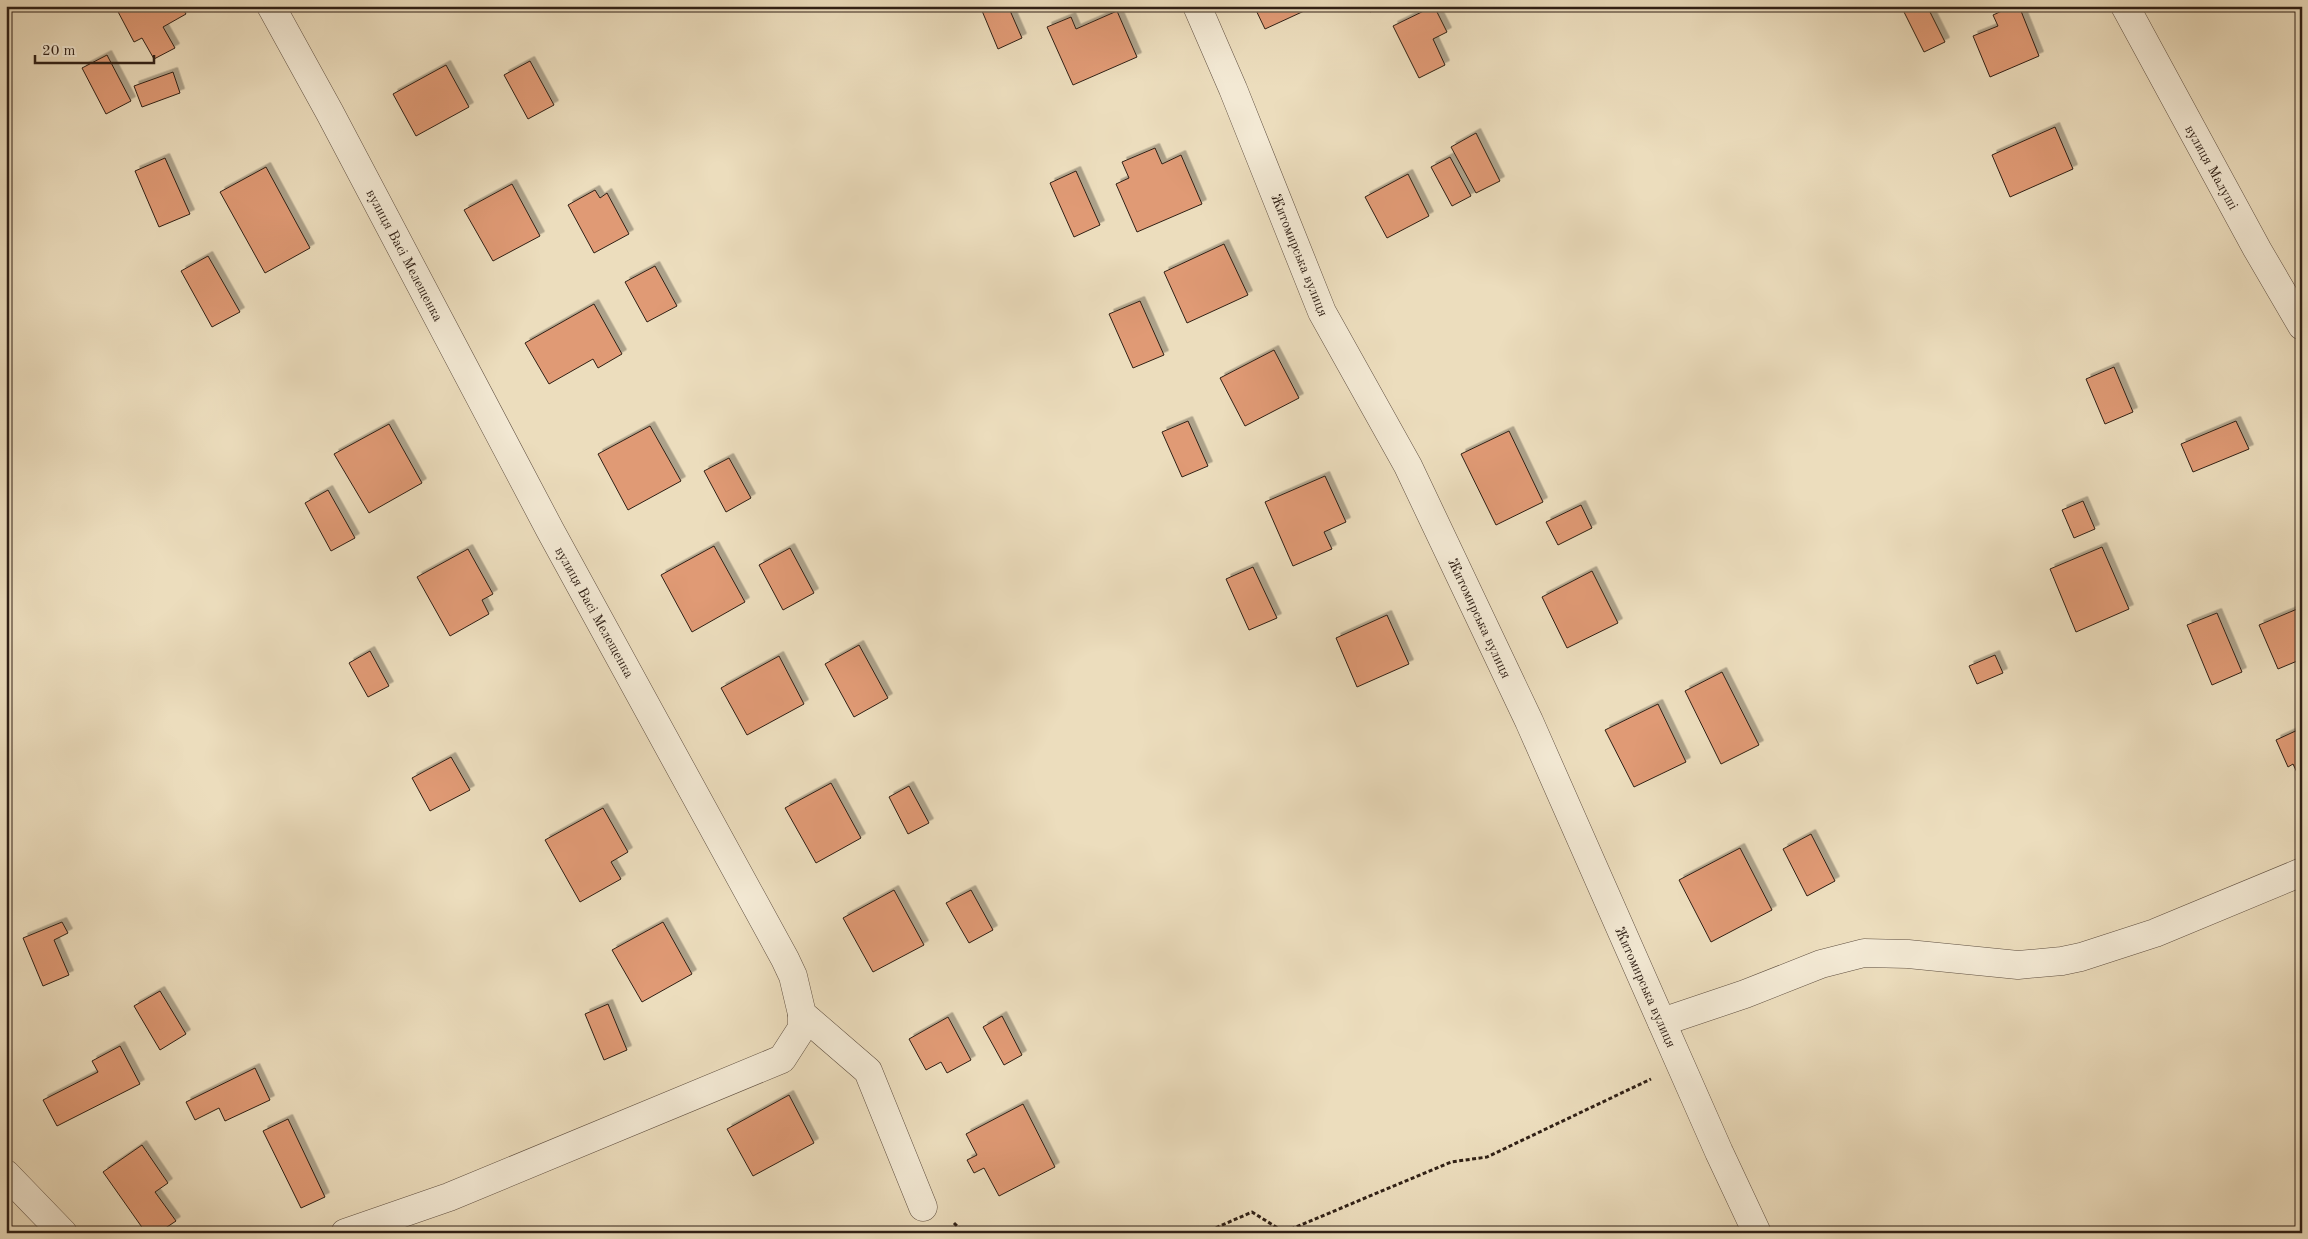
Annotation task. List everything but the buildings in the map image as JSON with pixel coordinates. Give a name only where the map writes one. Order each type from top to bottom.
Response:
[{"type":"street","name":"вулиця Васі Мелещенка","points":[[271,6],[330,113],[555,539],[785,959],[795,982],[802,1014]]},
{"type":"street","name":"Житомирська вулиця","points":[[1197,6],[1233,89],[1322,312],[1417,484],[1529,721],[1757,1233]]},
{"type":"street","name":"вулиця Малуші","points":[[2125,6],[2302,326]]},
{"type":"street","points":[[1662,1022],[1744,994],[1821,964],[1864,953],[1908,954],[2018,965],[2062,961],[2081,957],[2154,933],[2302,872]]},
{"type":"street","points":[[802,1014],[868,1071],[923,1207]]},
{"type":"street","points":[[345,1233],[449,1197],[782,1059],[802,1028],[802,1014]]},
{"type":"street","points":[[6,1174],[57,1231]]},
{"type":"path","points":[[1204,1233],[1252,1212],[1284,1232],[1451,1162],[1487,1157],[1680,1063]]}]
